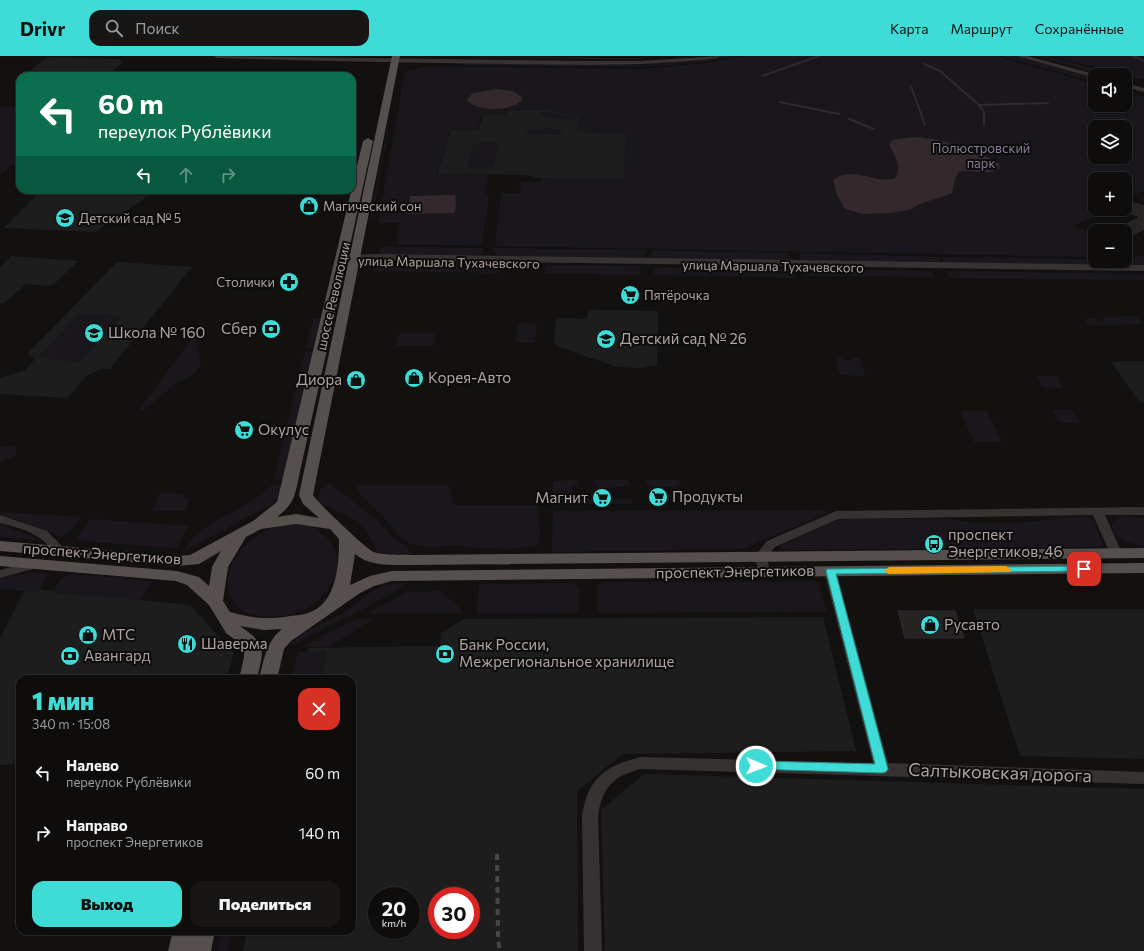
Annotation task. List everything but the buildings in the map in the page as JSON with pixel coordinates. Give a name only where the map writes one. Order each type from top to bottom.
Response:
[{"type":"main road","points":[[377,98],[391,58]]},
{"type":"main road","name":"шоссе Революции","points":[[346,538],[326,516],[308,501],[306,495],[350,259],[391,58]]},
{"type":"main road","name":"шоссе Революции","points":[[215,601],[217,581],[222,562],[251,528],[283,505],[286,500],[350,259],[371,128]]},
{"type":"main road","points":[[251,528],[296,519],[334,525]]},
{"type":"main road","name":"проспект Энергетиков","points":[[0,546],[178,561],[192,560],[251,528]]},
{"type":"main road","points":[[269,675],[277,645],[281,640],[334,603],[347,564],[346,538]]},
{"type":"main road","name":"проспект Энергетиков","points":[[346,538],[367,556],[383,560],[763,564],[830,571],[1144,568]]},
{"type":"main road","name":"проспект Энергетиков","points":[[334,603],[368,581],[392,576],[1144,553]]},
{"type":"main road","name":"проспект Энергетиков","points":[[0,561],[177,576],[193,581],[215,601]]},
{"type":"main road","points":[[215,601],[232,629],[250,642],[253,649],[253,658],[249,675]]},
{"type":"main road","points":[[225,616],[243,622],[273,625],[314,617]]},
{"type":"main road","points":[[179,951],[183,935]]},
{"type":"main road","points":[[200,951],[203,935]]},
{"type":"street","points":[[217,56],[650,60],[717,56]]},
{"type":"street","points":[[323,56],[391,58]]},
{"type":"street","points":[[650,60],[699,56]]},
{"type":"street","points":[[1020,56],[1088,74]]},
{"type":"street","points":[[1029,56],[1088,72]]},
{"type":"street","points":[[1132,85],[1144,89]]},
{"type":"street","name":"улица Маршала Тухачевского","points":[[350,259],[1144,268]]},
{"type":"street","name":"улица Маршала Тухачевского","points":[[350,259],[1144,271]]},
{"type":"street","name":"проспект Энергетиков","points":[[763,564],[771,544],[836,515],[1144,511]]},
{"type":"street","points":[[1097,512],[1116,553]]},
{"type":"street","points":[[0,519],[43,534],[61,551]]},
{"type":"street","points":[[0,574],[35,564]]},
{"type":"street","points":[[830,571],[882,769]]},
{"type":"street","name":"Салтыковская дорога","points":[[592,951],[591,801],[597,789],[606,779],[616,771],[629,766],[641,763],[1144,778]]},
{"type":"shaded area","points":[[47,57],[119,59],[123,62],[112,72],[28,72]]},
{"type":"shaded area","points":[[496,89],[512,91],[521,96],[522,100],[511,106],[494,109],[477,107],[471,104],[467,99],[473,93]]},
{"type":"shaded area","points":[[507,110],[546,110],[577,116],[579,118],[577,132],[626,133],[624,179],[537,178],[524,175],[437,174],[451,130],[478,130],[484,113]]},
{"type":"shaded area","points":[[912,137],[944,141],[964,147],[993,160],[999,164],[1000,167],[991,172],[958,172],[952,193],[922,203],[909,210],[890,213],[863,214],[845,209],[837,195],[833,180],[847,174],[886,180],[894,179],[897,175],[898,166],[896,157],[889,145],[892,140]]},
{"type":"shaded area","name":"Детский сад № 5","points":[[38,194],[151,194],[95,232],[4,228]]},
{"type":"shaded area","points":[[455,195],[456,207],[454,213],[408,214],[410,196]]},
{"type":"shaded area","name":"Детский сад № 5","points":[[12,256],[78,261],[54,284],[48,286],[26,284],[4,303],[0,303],[0,267]]},
{"type":"shaded area","name":"Школа № 160","points":[[117,262],[192,267],[110,369],[102,369],[89,374],[67,398],[0,394],[0,378],[25,370],[35,359],[28,353]]},
{"type":"shaded area","name":"Детский сад № 26","points":[[588,310],[658,311],[657,365],[640,368],[618,367],[559,347],[554,343],[556,318],[587,319]]},
{"type":"shaded area","points":[[1118,361],[1144,361],[1144,403],[1138,400],[1112,363]]},
{"type":"shaded area","points":[[26,588],[190,605],[234,653],[227,675],[16,675],[16,764],[0,765],[0,638]]},
{"type":"shaded area","points":[[973,609],[1144,609],[1144,759],[1020,756]]},
{"type":"shaded area","points":[[823,617],[856,751],[623,754],[577,791],[578,951],[243,951],[246,935],[356,935],[356,675],[303,675],[309,648],[440,646],[441,633],[464,619]]},
{"type":"shaded area","points":[[644,774],[1144,789],[1144,951],[605,951],[601,810]]},
{"type":"green space","points":[[474,56],[641,58],[641,60],[473,58]]},
{"type":"green space","points":[[725,56],[737,56],[706,62],[642,67],[460,65],[461,63],[640,65],[681,63]]},
{"type":"green space","name":"Полюстровский парк","points":[[744,56],[996,56],[1088,82],[1088,112],[1132,112],[1132,94],[1144,97],[1144,191],[1132,194],[1132,172],[1088,172],[1088,216],[1095,216],[1074,226],[1088,231],[1088,257],[495,246],[501,193],[519,193],[522,182],[541,182],[544,177],[624,178],[626,133],[577,132],[579,118],[577,116],[546,110],[507,109],[504,110],[507,110],[506,115],[483,115],[483,112],[477,130],[451,129],[436,174],[488,175],[484,194],[489,195],[482,245],[397,245],[400,223],[378,223],[405,72],[426,66],[641,69],[707,63]]},
{"type":"green space","points":[[1002,56],[1016,56],[1088,76],[1088,80]]},
{"type":"green space","points":[[1034,56],[1047,56],[1092,68],[1088,68],[1088,71]]},
{"type":"green space","points":[[1054,56],[1144,56],[1144,80],[1132,77],[1132,68],[1099,68]]},
{"type":"green space","points":[[0,106],[16,107],[16,164],[10,166],[0,175],[0,148],[11,138],[0,147]]},
{"type":"green space","points":[[543,112],[573,116],[576,120],[565,121],[563,119],[542,117],[539,114]]},
{"type":"green space","points":[[551,128],[560,130],[563,134],[530,135],[524,131],[527,129]]},
{"type":"green space","points":[[387,129],[389,129],[372,218],[370,218]]},
{"type":"green space","points":[[475,143],[495,143],[499,146],[494,166],[489,168],[468,168],[467,165]]},
{"type":"green space","points":[[381,247],[484,248],[482,253],[477,256],[378,254]]},
{"type":"green space","points":[[493,248],[647,250],[642,258],[498,256],[494,253]]},
{"type":"green space","points":[[653,250],[789,253],[793,261],[649,258]]},
{"type":"green space","points":[[798,253],[939,257],[941,263],[801,261]]},
{"type":"green space","points":[[1144,256],[1144,265],[1132,265],[1132,257]]},
{"type":"green space","points":[[942,257],[1088,259],[1088,264],[944,263]]},
{"type":"green space","points":[[376,263],[415,264],[425,272],[375,271]]},
{"type":"green space","points":[[417,263],[497,264],[504,270],[500,270],[500,273],[428,272]]},
{"type":"green space","points":[[503,264],[537,265],[538,270],[509,270]]},
{"type":"green space","points":[[546,265],[640,266],[641,275],[545,273]]},
{"type":"green space","points":[[655,267],[796,269],[797,273],[793,278],[654,275]]},
{"type":"green space","points":[[803,269],[929,271],[932,272],[935,277],[805,276]]},
{"type":"green space","points":[[947,271],[1144,274],[1144,280],[949,278]]},
{"type":"green space","points":[[80,313],[122,316],[82,362],[37,358]]},
{"type":"green space","points":[[1137,316],[1144,324],[1089,326],[1086,322],[1088,318],[1096,318],[1098,322],[1106,322],[1103,317]]},
{"type":"green space","points":[[313,319],[321,319],[314,347],[306,348]]},
{"type":"green space","points":[[523,322],[537,325],[535,342],[516,342],[517,325]]},
{"type":"green space","points":[[399,333],[435,333],[433,346],[396,346]]},
{"type":"green space","points":[[195,334],[201,366],[191,376],[175,384],[144,410],[139,410]]},
{"type":"green space","points":[[305,351],[313,352],[284,480],[274,480]]},
{"type":"green space","points":[[835,357],[844,357],[845,361],[852,361],[851,358],[860,358],[865,376],[839,375]]},
{"type":"green space","points":[[1036,376],[1057,376],[1063,388],[1042,387]]},
{"type":"green space","points":[[1052,410],[1073,410],[1080,423],[1058,422]]},
{"type":"green space","points":[[960,411],[987,411],[1002,442],[974,442]]},
{"type":"green space","points":[[11,446],[16,448],[16,454],[11,458],[0,462],[0,447]]},
{"type":"green space","points":[[577,480],[578,485],[572,485],[573,500],[632,499],[632,504],[553,505],[553,481]]},
{"type":"green space","points":[[594,480],[629,480],[630,485],[624,485],[624,487],[598,488],[598,485],[594,485]]},
{"type":"green space","points":[[646,480],[680,480],[681,484],[678,485],[678,487],[652,487],[651,485],[647,485]]},
{"type":"green space","points":[[327,484],[331,484],[376,519],[391,535],[407,548],[411,555],[380,553],[375,549],[366,529],[346,515],[321,504],[318,498],[320,488],[326,487]]},
{"type":"green space","points":[[272,485],[282,485],[280,495],[272,504],[184,551],[192,540],[202,531],[250,502]]},
{"type":"green space","points":[[354,485],[448,485],[454,505],[539,505],[537,508],[540,530],[539,545],[512,549],[473,548],[458,545],[428,547],[409,543],[396,534],[384,517],[360,495]]},
{"type":"green space","points":[[160,493],[181,494],[189,500],[185,511],[152,511]]},
{"type":"green space","points":[[824,510],[826,513],[825,514],[742,549],[552,552],[553,511]]},
{"type":"green space","points":[[1,512],[80,517],[72,530],[62,537],[24,522],[0,515]]},
{"type":"green space","points":[[1120,516],[1130,516],[1144,519],[1144,546],[1122,540],[1114,533],[1112,523]]},
{"type":"green space","points":[[1071,517],[1087,517],[1093,519],[1104,547],[783,550],[780,548],[782,545],[835,521],[847,519],[950,519],[978,523],[1010,523]]},
{"type":"green space","points":[[90,519],[189,526],[177,548],[90,542],[77,539]]},
{"type":"green space","points":[[292,523],[307,525],[314,528],[325,536],[333,546],[337,556],[337,567],[329,587],[313,604],[297,613],[267,617],[243,611],[238,608],[233,601],[228,588],[228,576],[238,554],[245,545],[262,533],[271,528]]},
{"type":"green space","points":[[0,524],[38,539],[0,537]]},
{"type":"green space","points":[[32,572],[46,573],[47,575],[38,592],[0,589],[0,579]]},
{"type":"green space","points":[[68,574],[152,581],[141,600],[52,593],[61,579]]},
{"type":"green space","points":[[603,582],[818,582],[827,612],[597,613],[597,586]]},
{"type":"green space","points":[[405,583],[398,590],[350,616],[295,644],[290,644],[296,638],[338,615],[378,588],[391,584]]},
{"type":"green space","points":[[572,583],[579,587],[579,613],[477,614],[479,584]]},
{"type":"green space","points":[[441,591],[462,610],[462,613],[367,614],[406,592]]},
{"type":"green space","points":[[356,619],[373,619],[329,647],[304,647],[323,635]]},
{"type":"green space","points":[[327,651],[323,675],[293,675],[298,652]]},
{"type":"green space","points":[[221,935],[231,935],[227,951],[218,951]]},
{"type":"waterway","points":[[762,76],[819,56]]},
{"type":"waterway","points":[[1133,56],[1144,61]]},
{"type":"waterway","points":[[924,64],[940,71],[979,105]]},
{"type":"waterway","points":[[911,86],[925,125]]},
{"type":"waterway","points":[[780,102],[839,114]]},
{"type":"waterway","points":[[979,105],[1048,103]]},
{"type":"waterway","points":[[979,105],[984,112],[984,124]]},
{"type":"waterway","points":[[849,119],[874,129]]},
{"type":"railway","points":[[497,854],[498,939],[500,951]]},
{"type":"slow traffic","points":[[889,571],[1006,570]]},
{"type":"place","name":"Магический сон","points":[[309,206]]},
{"type":"place","name":"Детский сад № 5","points":[[65,218]]},
{"type":"place","name":"Столички","points":[[289,282]]},
{"type":"place","name":"Пятёрочка","points":[[630,295]]},
{"type":"place","name":"Сбер","points":[[271,329]]},
{"type":"place","name":"Школа № 160","points":[[94,333]]},
{"type":"place","name":"Детский сад № 26","points":[[606,339]]},
{"type":"place","name":"Корея-Авто","points":[[414,378]]},
{"type":"place","name":"Диора","points":[[356,380]]},
{"type":"place","name":"Окулус","points":[[244,430]]},
{"type":"place","name":"Продукты","points":[[658,497]]},
{"type":"place","name":"Магнит","points":[[602,498]]},
{"type":"place","name":"проспект Энергетиков, 46","points":[[934,544]]},
{"type":"place","name":"Русавто","points":[[930,625]]},
{"type":"place","name":"МТС","points":[[88,635]]},
{"type":"place","name":"Шаверма","points":[[187,644]]},
{"type":"place","name":"Банк России, Межрегиональное хранилище","points":[[445,654]]},
{"type":"place","name":"Авангард","points":[[70,656]]},
{"type":"route","points":[[756,766],[882,769],[830,571],[1084,569]]}]
